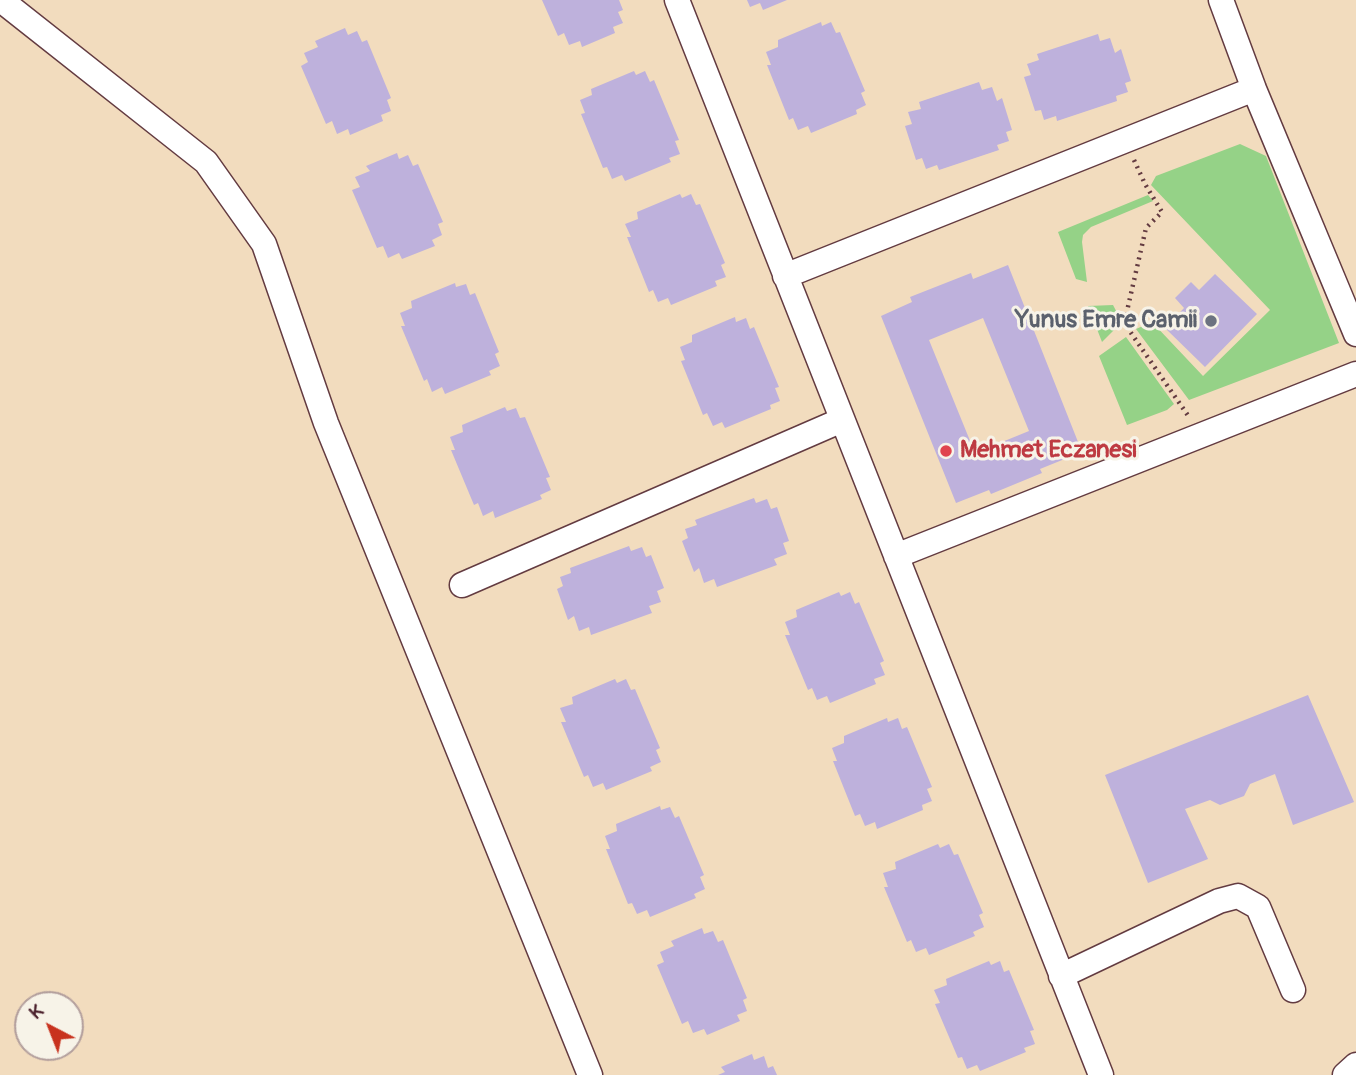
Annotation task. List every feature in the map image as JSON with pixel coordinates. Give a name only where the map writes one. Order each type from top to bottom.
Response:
[{"type":"street","points":[[1,0],[206,162],[264,244],[326,423],[590,1075]]},
{"type":"street","points":[[677,0],[1101,1075]]},
{"type":"street","points":[[1221,0],[1254,89],[1356,334]]},
{"type":"street","points":[[785,276],[1254,89]]},
{"type":"street","points":[[896,556],[1356,374]]},
{"type":"street","points":[[462,585],[842,420]]},
{"type":"street","points":[[1061,976],[1219,901],[1238,896],[1258,907],[1293,990]]},
{"type":"street","points":[[1345,1075],[1356,1065]]},
{"type":"path","points":[[1126,140],[1145,184],[1162,212],[1146,228],[1127,312],[1129,330],[1201,435]]},
{"type":"green space","points":[[1240,144],[1266,156],[1339,343],[1189,400],[1136,329],[1152,322],[1203,376],[1270,310],[1151,185],[1156,176]]},
{"type":"green space","points":[[1148,195],[1153,201],[1091,227],[1083,235],[1087,282],[1076,279],[1058,232]]},
{"type":"green space","points":[[1113,305],[1122,322],[1102,342],[1088,306]]},
{"type":"green space","points":[[1126,337],[1174,404],[1167,410],[1127,425],[1099,356]]},
{"type":"building","points":[[542,0],[619,0],[623,10],[618,12],[623,23],[613,27],[615,33],[582,47],[580,41],[569,45],[564,33],[558,36]]},
{"type":"building","points":[[747,0],[787,0],[763,10],[760,3],[750,7]]},
{"type":"building","points":[[821,22],[822,26],[831,22],[836,33],[840,32],[865,91],[861,93],[866,105],[856,110],[857,114],[811,133],[808,126],[798,130],[793,118],[789,120],[767,65],[771,65],[766,52],[778,47],[778,40]]},
{"type":"building","points":[[345,28],[348,35],[357,31],[362,42],[367,40],[391,98],[387,100],[391,111],[381,115],[383,121],[350,135],[348,129],[337,134],[332,121],[326,124],[301,66],[308,62],[304,53],[318,47],[315,41]]},
{"type":"building","points":[[1098,34],[1100,41],[1110,38],[1115,53],[1121,49],[1131,81],[1125,83],[1128,92],[1116,96],[1117,101],[1057,121],[1056,116],[1044,120],[1041,110],[1035,111],[1024,77],[1031,75],[1027,64],[1039,60],[1037,54]]},
{"type":"building","points":[[634,71],[636,75],[645,71],[650,82],[654,80],[679,140],[675,141],[680,154],[669,158],[671,162],[625,181],[622,175],[612,179],[607,167],[603,168],[581,114],[585,113],[580,100],[592,95],[591,89]]},
{"type":"building","points":[[979,82],[982,90],[992,87],[997,101],[1002,98],[1012,130],[1006,132],[1009,141],[997,145],[999,150],[939,170],[937,165],[926,169],[922,158],[916,160],[905,126],[912,124],[908,112],[921,109],[919,102]]},
{"type":"building","points":[[397,153],[399,159],[408,155],[413,166],[418,164],[443,222],[438,224],[442,235],[432,240],[435,246],[402,259],[399,253],[388,258],[383,246],[377,248],[352,190],[360,187],[355,177],[370,171],[366,166]]},
{"type":"building","points":[[680,194],[682,198],[691,194],[696,205],[700,204],[725,263],[721,265],[726,277],[715,281],[717,286],[671,305],[668,298],[658,302],[653,290],[649,292],[627,237],[631,237],[625,224],[638,219],[637,212]]},
{"type":"building","points":[[1008,265],[1082,452],[1040,469],[1042,473],[991,494],[989,490],[956,503],[881,316],[912,302],[910,297],[971,273],[973,279]],"holes":[[[983,318],[1029,431],[975,453],[929,340]]]},
{"type":"building","name":"Yunus Emre Camii","points":[[1215,274],[1257,314],[1205,367],[1165,328],[1184,308],[1175,298],[1191,282],[1199,290]]},
{"type":"building","points":[[455,283],[456,287],[466,284],[470,295],[475,293],[499,352],[495,354],[500,366],[489,371],[491,375],[445,394],[442,387],[432,392],[427,379],[424,381],[401,326],[405,326],[400,313],[412,308],[411,301]]},
{"type":"building","points":[[735,317],[736,322],[746,318],[750,329],[754,327],[779,387],[775,388],[780,401],[770,405],[771,409],[725,428],[722,422],[713,426],[707,413],[703,415],[681,361],[685,360],[680,347],[692,342],[692,335]]},
{"type":"building","points":[[505,407],[507,411],[516,408],[520,418],[525,417],[550,477],[546,478],[551,490],[540,495],[542,499],[495,518],[493,511],[483,516],[478,503],[474,505],[451,450],[455,450],[450,437],[463,432],[462,425]]},
{"type":"building","points":[[754,498],[756,503],[767,499],[771,509],[777,507],[789,541],[783,543],[787,554],[774,559],[777,565],[717,587],[714,579],[704,583],[699,568],[694,572],[682,541],[688,538],[685,529],[697,525],[695,520]]},
{"type":"building","points":[[629,546],[631,551],[642,547],[646,557],[651,555],[664,588],[657,591],[661,602],[649,606],[652,613],[591,635],[589,627],[579,631],[574,616],[568,620],[557,589],[563,586],[560,577],[571,573],[570,568]]},
{"type":"building","points":[[839,592],[841,596],[850,592],[855,604],[859,602],[884,661],[880,663],[885,675],[874,679],[876,684],[830,703],[827,696],[817,700],[812,688],[808,690],[785,635],[790,635],[785,622],[797,617],[796,610]]},
{"type":"building","points":[[615,679],[617,683],[626,679],[631,690],[635,689],[660,748],[656,750],[661,762],[650,767],[652,771],[606,790],[603,783],[593,787],[588,775],[584,777],[561,722],[566,722],[560,708],[573,704],[572,697]]},
{"type":"building","points":[[1308,695],[1354,802],[1293,825],[1275,774],[1250,784],[1244,796],[1220,805],[1210,800],[1185,809],[1208,859],[1148,883],[1105,775]]},
{"type":"building","points":[[887,718],[888,722],[898,718],[902,729],[907,727],[932,787],[927,789],[932,801],[922,805],[923,810],[877,829],[875,822],[865,826],[860,814],[855,816],[833,761],[837,761],[832,748],[844,743],[844,736]]},
{"type":"building","points":[[660,806],[661,810],[670,807],[675,818],[679,816],[704,875],[700,877],[705,889],[694,894],[696,898],[650,917],[647,910],[637,914],[632,903],[628,904],[606,849],[610,849],[605,836],[617,831],[616,824]]},
{"type":"building","points":[[938,844],[940,848],[949,844],[954,855],[958,854],[983,913],[979,915],[984,927],[973,932],[975,936],[929,955],[926,948],[916,952],[911,940],[907,942],[884,887],[888,887],[883,873],[896,869],[895,862]]},
{"type":"building","points":[[702,928],[704,934],[713,931],[718,942],[723,940],[747,998],[743,1000],[747,1011],[737,1015],[740,1021],[707,1035],[704,1029],[693,1033],[688,1021],[682,1024],[657,965],[664,962],[660,952],[674,946],[671,941]]},
{"type":"building","points":[[989,961],[991,965],[1000,961],[1004,972],[1009,970],[1034,1030],[1030,1031],[1035,1044],[1024,1048],[1026,1052],[980,1071],[977,1065],[967,1069],[962,1057],[958,1058],[935,1004],[940,1003],[934,990],[947,985],[946,979]]},
{"type":"building","points":[[752,1054],[754,1060],[764,1056],[768,1068],[773,1066],[777,1075],[718,1075],[725,1072],[721,1067]]},
{"type":"place","name":"Yunus Emre Camii","points":[[1211,321]]},
{"type":"place","name":"Mehmet Eczanesi","points":[[946,451]]}]
